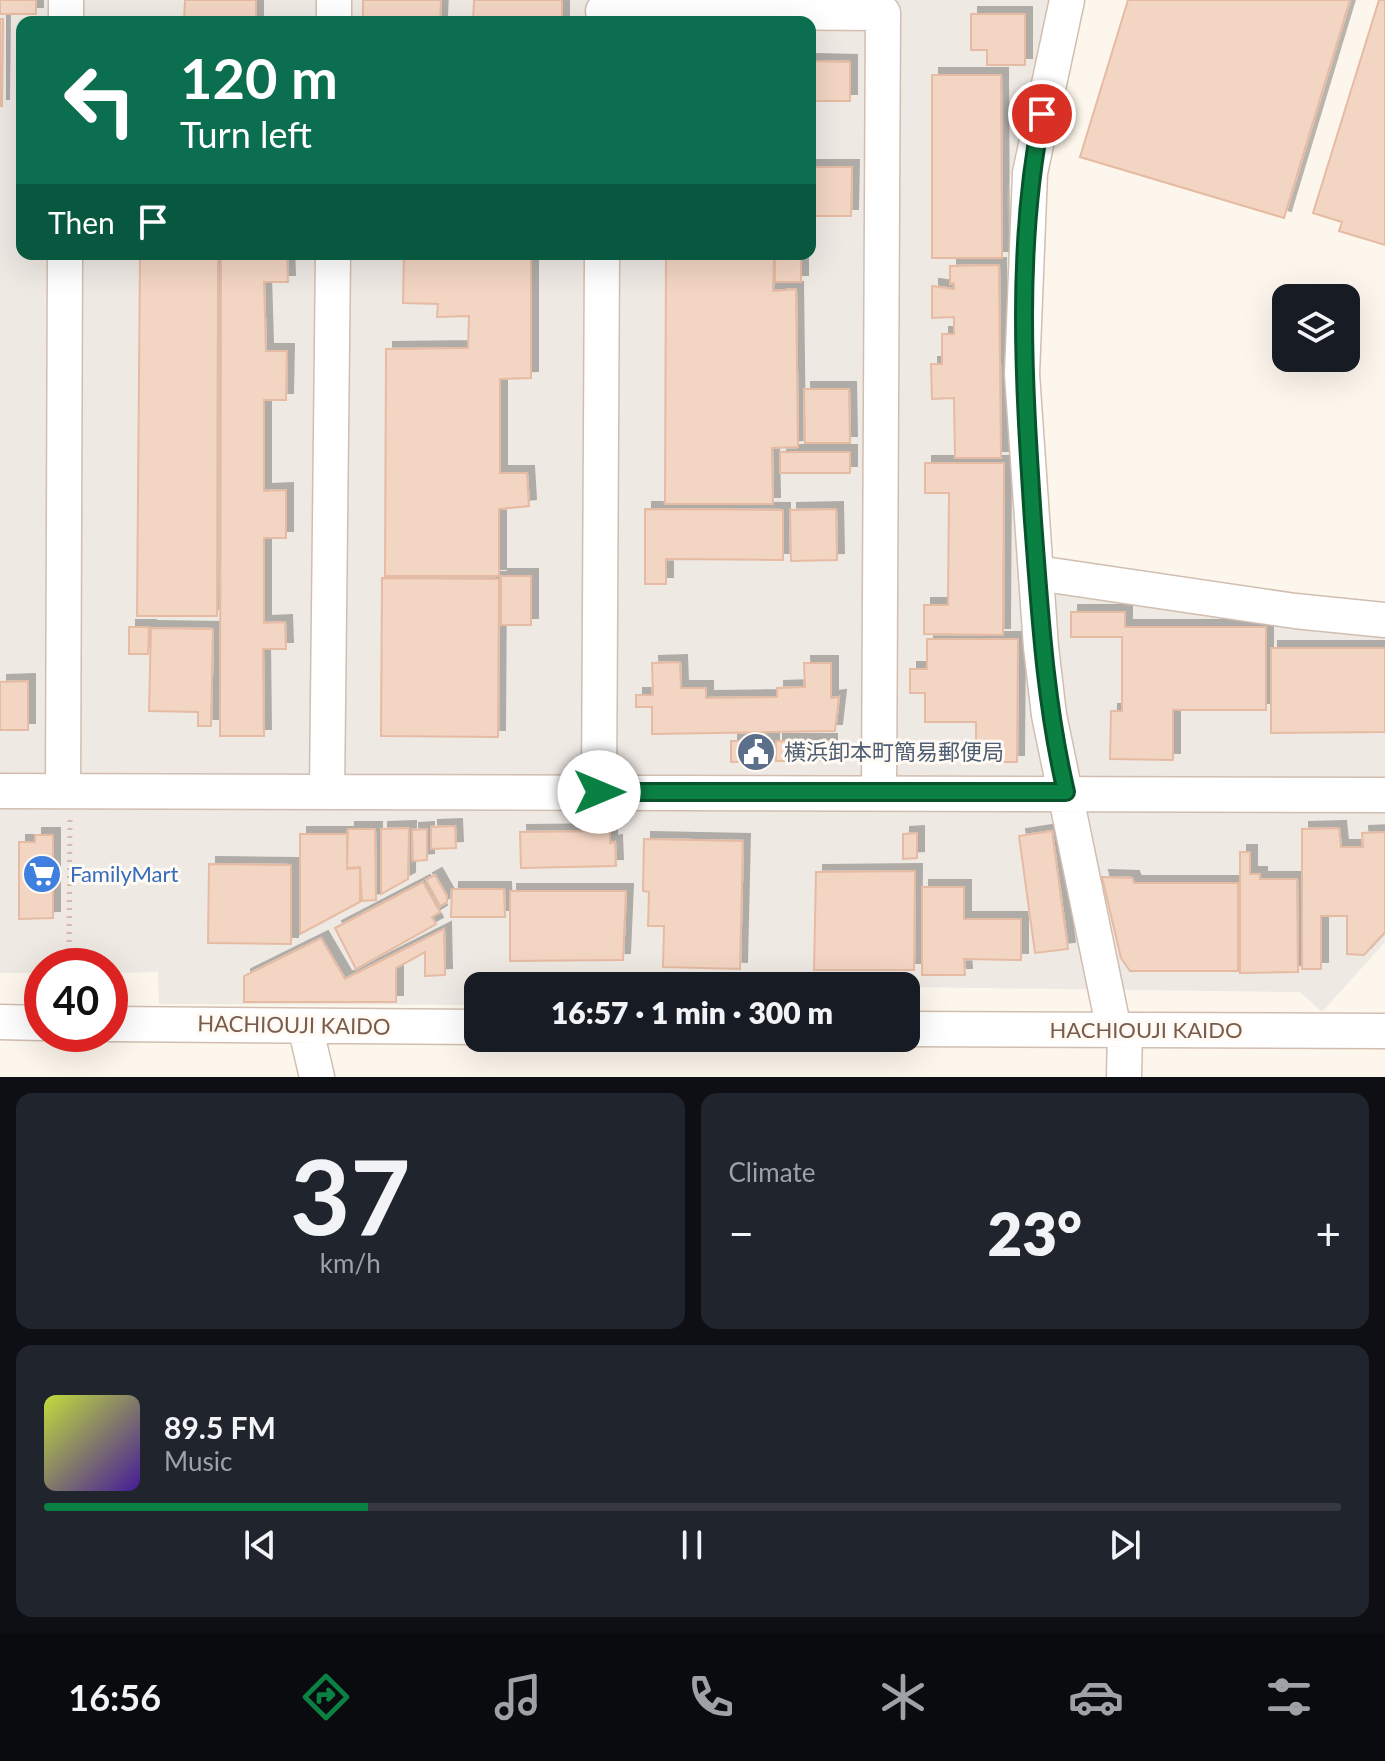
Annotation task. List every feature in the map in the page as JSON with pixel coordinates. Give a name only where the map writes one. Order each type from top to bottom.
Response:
[{"type":"street","points":[[1067,0],[1030,173],[1022,374],[1049,715],[1120,1030],[1124,1077]]},
{"type":"street","points":[[603,11],[883,13],[879,793]]},
{"type":"street","points":[[65,260],[66,791]]},
{"type":"street","points":[[327,792],[333,260]]},
{"type":"street","points":[[599,792],[602,260]]},
{"type":"street","points":[[1037,573],[1295,611],[1385,620]]},
{"type":"street","points":[[0,791],[1385,795]]},
{"type":"street","points":[[0,1022],[24,1023]]},
{"type":"street","name":"HACHIOUJI KAIDO","points":[[128,1024],[464,1027]]},
{"type":"street","points":[[305,1026],[317,1077]]},
{"type":"street","name":"HACHIOUJI KAIDO","points":[[920,1029],[1385,1031]]},
{"type":"path","points":[[66,791],[69,948]]},
{"type":"shaded area","points":[[0,0],[1049,0],[1007,192],[1021,558],[1385,611],[1385,942],[1322,1012],[1300,992],[920,987],[920,972],[464,972],[464,1005],[159,1004],[158,972],[128,973],[128,948],[24,948],[24,973],[0,973]]},
{"type":"building","points":[[0,0],[36,0],[36,14],[0,14]]},
{"type":"building","points":[[185,0],[256,0],[256,16],[184,16]]},
{"type":"building","points":[[363,0],[441,0],[440,16],[363,16]]},
{"type":"building","points":[[474,0],[562,0],[562,16],[473,16]]},
{"type":"building","points":[[1128,0],[1350,0],[1284,218],[1080,157]]},
{"type":"building","points":[[1379,0],[1385,0],[1385,245],[1339,231],[1342,222],[1313,213]]},
{"type":"building","points":[[971,14],[1025,14],[1025,65],[987,65],[987,50],[971,50]]},
{"type":"building","points":[[0,19],[3,19],[2,106],[0,106]]},
{"type":"building","points":[[816,61],[850,62],[850,101],[816,101]]},
{"type":"building","points":[[932,75],[1001,75],[1002,258],[932,258]]},
{"type":"building","points":[[816,167],[852,167],[851,216],[816,216]]},
{"type":"building","points":[[140,260],[218,260],[217,616],[137,616]]},
{"type":"building","points":[[221,260],[287,260],[288,282],[264,282],[266,351],[287,351],[286,400],[264,400],[264,491],[286,490],[286,538],[264,538],[264,623],[285,622],[286,649],[263,649],[264,736],[220,736]]},
{"type":"building","points":[[404,260],[531,260],[531,378],[500,379],[500,473],[527,473],[529,506],[499,509],[499,576],[385,576],[386,349],[468,348],[469,316],[437,317],[438,304],[403,303]]},
{"type":"building","points":[[666,260],[774,260],[773,291],[796,289],[798,447],[772,448],[773,504],[665,504]]},
{"type":"building","points":[[775,260],[801,260],[801,282],[775,282]]},
{"type":"building","points":[[999,265],[1001,458],[955,458],[954,398],[932,399],[931,364],[942,364],[942,334],[954,334],[954,317],[932,318],[932,286],[954,289],[954,283],[950,284],[950,266]]},
{"type":"building","points":[[804,389],[849,389],[850,443],[805,443]]},
{"type":"building","points":[[780,452],[850,452],[850,473],[780,473]]},
{"type":"building","points":[[925,463],[1004,463],[1003,635],[924,634],[924,605],[948,605],[949,493],[925,493]]},
{"type":"building","points":[[645,509],[783,510],[783,560],[666,559],[666,584],[645,584]]},
{"type":"building","points":[[836,509],[837,560],[791,561],[790,510]]},
{"type":"building","points":[[501,576],[531,576],[531,625],[501,625]]},
{"type":"building","points":[[382,578],[499,579],[498,737],[381,736]]},
{"type":"building","points":[[1071,612],[1125,612],[1125,627],[1266,627],[1266,710],[1173,710],[1173,760],[1110,759],[1111,711],[1122,711],[1122,637],[1071,637]]},
{"type":"building","points":[[129,627],[149,627],[148,654],[129,654]]},
{"type":"building","points":[[151,628],[213,629],[211,726],[198,726],[198,712],[149,711]]},
{"type":"building","points":[[927,639],[1018,639],[1017,762],[976,762],[976,722],[925,722],[925,693],[910,693],[910,669],[927,669]]},
{"type":"building","points":[[1271,648],[1385,648],[1385,732],[1271,733]]},
{"type":"building","points":[[680,662],[681,688],[706,688],[706,698],[777,697],[777,688],[805,687],[804,663],[831,663],[831,698],[839,697],[835,731],[652,734],[652,707],[636,707],[636,695],[653,695],[652,663]]},
{"type":"building","points":[[28,681],[28,730],[0,730],[0,682]]},
{"type":"building","points":[[731,741],[772,741],[772,761],[731,762]]},
{"type":"building","points":[[776,741],[830,741],[830,760],[776,761]]},
{"type":"building","points":[[455,826],[456,848],[431,849],[431,827]]},
{"type":"building","points":[[409,828],[408,879],[381,894],[381,829]]},
{"type":"building","points":[[1339,828],[1341,847],[1363,847],[1362,833],[1385,832],[1385,932],[1364,955],[1347,954],[1347,916],[1321,916],[1321,969],[1302,969],[1302,829]]},
{"type":"building","points":[[348,829],[375,829],[376,900],[362,901],[360,867],[347,868]]},
{"type":"building","points":[[427,829],[427,860],[413,861],[412,830]]},
{"type":"building","points":[[610,831],[610,843],[615,842],[616,866],[521,868],[520,832]]},
{"type":"building","points":[[1052,831],[1068,949],[1035,953],[1019,836]]},
{"type":"building","points":[[917,833],[917,858],[903,859],[903,834]]},
{"type":"building","points":[[300,834],[347,834],[347,869],[360,868],[360,902],[300,934]]},
{"type":"building","points":[[35,835],[53,835],[53,918],[19,919],[19,842],[35,842]]},
{"type":"building","points":[[644,839],[743,841],[740,969],[663,967],[664,926],[648,926],[649,892],[643,891]]},
{"type":"building","points":[[1240,852],[1250,852],[1250,874],[1260,874],[1260,879],[1297,879],[1298,972],[1240,973]]},
{"type":"building","points":[[209,864],[291,865],[291,944],[208,943]]},
{"type":"building","points":[[915,871],[914,970],[814,970],[816,872]]},
{"type":"building","points":[[435,875],[447,896],[447,902],[440,906],[426,880]]},
{"type":"building","points":[[1102,877],[1132,878],[1134,883],[1238,883],[1238,971],[1130,971],[1121,958]]},
{"type":"building","points":[[423,882],[440,912],[432,917],[436,924],[356,969],[335,928]]},
{"type":"building","points":[[922,887],[964,887],[964,919],[1021,919],[1021,960],[964,959],[965,975],[922,975]]},
{"type":"building","points":[[452,889],[504,889],[505,917],[451,917]]},
{"type":"building","points":[[510,891],[626,891],[623,960],[510,961]]},
{"type":"building","points":[[444,929],[445,975],[425,976],[425,952],[396,968],[396,1002],[244,1002],[244,976],[321,938],[345,979]]},
{"type":"place","name":"横浜卸本町簡易郵便局","points":[[756,752]]},
{"type":"place","name":"FamilyMart","points":[[42,874]]},
{"type":"route","points":[[599,792],[1066,792],[1049,715],[1041,647],[1022,374],[1030,173],[1042,114]]}]
